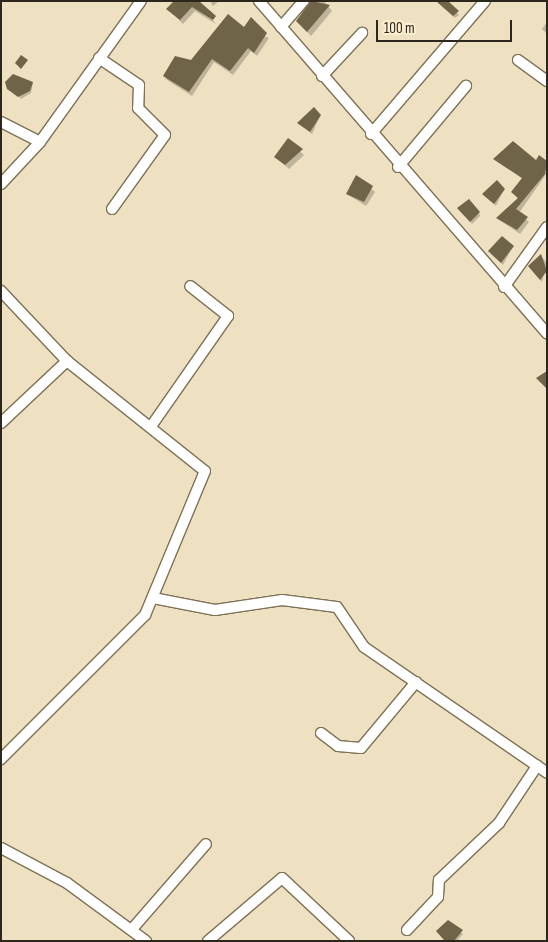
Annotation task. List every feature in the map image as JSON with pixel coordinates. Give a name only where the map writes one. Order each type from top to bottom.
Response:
[{"type":"street","points":[[259,1],[398,166],[547,334]]},
{"type":"street","points":[[281,27],[304,1]]},
{"type":"street","points":[[371,134],[485,1]]},
{"type":"street","points":[[1,184],[40,142],[138,2]]},
{"type":"street","points":[[322,76],[362,33]]},
{"type":"street","points":[[99,58],[139,85],[138,108],[165,135],[112,208]]},
{"type":"street","points":[[518,60],[547,81]]},
{"type":"street","points":[[398,166],[466,86]]},
{"type":"street","points":[[1,122],[40,142]]},
{"type":"street","points":[[504,287],[547,227]]},
{"type":"street","points":[[152,425],[228,316],[190,286]]},
{"type":"street","points":[[1,291],[67,361],[152,425],[204,471],[154,598],[134,627],[1,759]]},
{"type":"street","points":[[1,423],[67,361]]},
{"type":"street","points":[[154,598],[214,610],[272,601],[324,602],[345,615],[364,647],[547,773]]},
{"type":"street","points":[[320,733],[338,746],[361,748],[416,682]]},
{"type":"street","points":[[407,930],[438,897],[439,880],[499,823],[536,766]]},
{"type":"street","points":[[133,928],[206,844]]},
{"type":"street","points":[[1,848],[67,883],[133,928],[146,941]]},
{"type":"street","points":[[208,941],[282,878],[349,941]]},
{"type":"building","points":[[174,1],[199,1],[216,16],[213,20],[192,7],[180,20],[166,9]]},
{"type":"building","points":[[311,1],[330,5],[307,32],[296,21]]},
{"type":"building","points":[[436,1],[448,1],[459,11],[453,16]]},
{"type":"building","points":[[228,14],[244,27],[251,17],[267,33],[254,53],[248,48],[230,71],[212,59],[189,92],[163,76],[175,56],[191,60]]},
{"type":"building","points":[[21,55],[28,60],[21,69],[15,63]]},
{"type":"building","points":[[13,74],[33,82],[30,91],[18,97],[7,89],[5,82]]},
{"type":"building","points":[[314,107],[321,115],[310,132],[297,123]]},
{"type":"building","points":[[288,138],[303,149],[285,165],[274,157]]},
{"type":"building","points":[[513,141],[536,160],[539,155],[547,161],[545,174],[516,209],[528,217],[517,230],[496,218],[518,198],[511,192],[522,178],[493,159]]},
{"type":"building","points":[[356,175],[373,186],[364,202],[346,194]]},
{"type":"building","points":[[497,180],[505,189],[494,204],[482,194]]},
{"type":"building","points":[[469,199],[480,212],[470,222],[457,208]]},
{"type":"building","points":[[502,236],[514,246],[501,263],[488,251]]},
{"type":"building","points":[[541,254],[547,271],[540,280],[528,266]]},
{"type":"building","points":[[547,371],[547,389],[536,378]]},
{"type":"building","points":[[448,920],[463,930],[454,941],[445,941],[436,931]]}]
